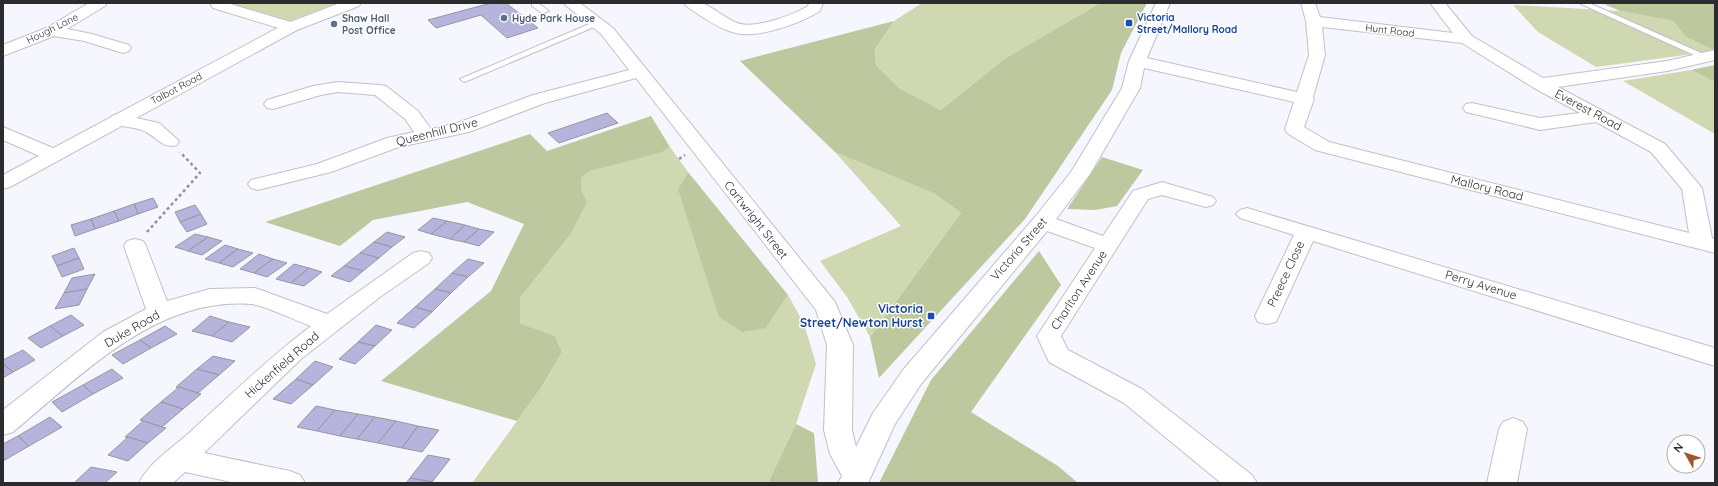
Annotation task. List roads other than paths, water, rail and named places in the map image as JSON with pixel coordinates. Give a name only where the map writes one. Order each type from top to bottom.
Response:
[{"type":"street","name":"Hough Lane","points":[[3,51],[52,31],[100,3]]},
{"type":"street","name":"Talbot Road","points":[[3,183],[291,28],[354,3]]},
{"type":"street","points":[[574,6],[598,3]]},
{"type":"street","points":[[692,3],[729,26],[740,29],[758,27],[801,15],[815,8],[816,3]]},
{"type":"street","name":"Victoria Street","points":[[855,480],[883,420],[912,377],[1043,222],[1080,174],[1131,88],[1137,61],[1163,3]]},
{"type":"street","points":[[1137,61],[1305,98],[1317,55],[1314,21],[1308,3]]},
{"type":"street","name":"Everest Road","points":[[1438,3],[1466,39],[1540,84],[1658,148],[1692,188],[1709,244]]},
{"type":"street","points":[[218,5],[291,28]]},
{"type":"street","name":"Cartwright Street","points":[[574,6],[608,31],[827,308],[840,345],[838,430],[844,454],[855,480]]},
{"type":"street","name":"Hunt Road","points":[[1314,21],[1466,39]]},
{"type":"street","points":[[52,31],[86,37],[123,48]]},
{"type":"street","points":[[1540,84],[1667,66],[1711,56]]},
{"type":"street","name":"Queenhill Drive","points":[[258,184],[324,168],[394,142],[462,128],[539,99],[640,72]]},
{"type":"street","points":[[273,104],[320,90],[338,87],[380,90],[412,115],[426,136]]},
{"type":"street","name":"Mallory Road","points":[[1305,98],[1294,129],[1322,146],[1709,244]]},
{"type":"street","points":[[1472,108],[1540,124],[1599,116]]},
{"type":"street","points":[[118,120],[152,127],[170,141]]},
{"type":"street","points":[[3,133],[53,155]]},
{"type":"street","name":"Charlton Avenue","points":[[1206,201],[1162,188],[1140,195],[1049,336],[1058,356],[1133,396],[1242,483]]},
{"type":"street","name":"Perry Avenue","points":[[1247,214],[1715,357]]},
{"type":"street","points":[[1043,222],[1108,245]]},
{"type":"street","name":"Preece Close","points":[[1267,316],[1306,232]]},
{"type":"street","points":[[135,246],[159,312]]},
{"type":"street","name":"Hickenfield Road","points":[[154,483],[292,353],[372,292],[421,258]]},
{"type":"street","name":"Duke Road","points":[[3,425],[112,338],[159,312],[210,297],[255,296],[329,324]]},
{"type":"street","points":[[1502,483],[1513,429]]},
{"type":"street","points":[[179,459],[290,483]]},
{"type":"lane","points":[[536,3],[545,11]]},
{"type":"lane","points":[[1583,3],[1711,56]]},
{"type":"lane","points":[[464,79],[597,24]]},
{"type":"place","name":"Hyde Park House","points":[[504,18]]},
{"type":"place","name":"Victoria Street/Mallory Road","points":[[1129,23]]},
{"type":"place","name":"Shaw Hall Post Office","points":[[334,24]]},
{"type":"place","name":"Victoria Street/Newton Hurst","points":[[931,316]]}]
